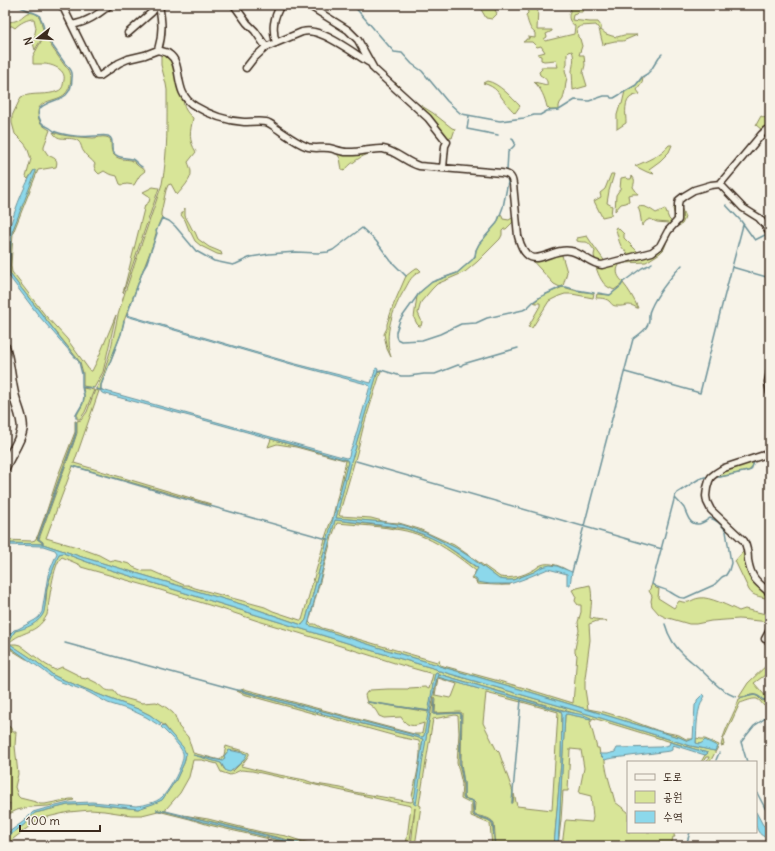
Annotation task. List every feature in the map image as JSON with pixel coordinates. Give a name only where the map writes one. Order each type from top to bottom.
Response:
[{"type":"street","points":[[62,5],[97,76],[100,76],[119,63],[128,59],[158,50],[170,54],[175,61],[178,69],[180,85],[186,99],[191,104],[212,115],[238,121],[270,123],[308,147],[328,148],[345,152],[376,149],[383,150],[395,153],[419,166],[501,173],[510,176],[513,184],[520,245],[523,250],[532,257],[541,258],[556,252],[569,250],[580,254],[597,265],[602,265],[652,252],[660,246],[668,231],[678,220],[679,200],[694,190],[720,184],[762,134],[766,130],[770,129]]},
{"type":"street","points":[[72,25],[82,23],[93,18],[110,5]]},
{"type":"street","points":[[158,5],[162,26],[162,36],[158,50]]},
{"type":"street","points":[[128,33],[158,5]]},
{"type":"street","points":[[276,43],[274,26],[275,19],[281,5]]},
{"type":"street","points":[[308,5],[354,35],[374,69],[428,118],[447,142],[445,146],[443,168]]},
{"type":"street","points":[[236,6],[266,47]]},
{"type":"street","points":[[246,68],[266,47],[302,32],[314,31],[324,35],[371,64]]},
{"type":"street","points":[[720,184],[743,208],[759,218],[770,233]]},
{"type":"street","points":[[5,348],[13,392],[22,422],[22,431],[5,467]]},
{"type":"street","points":[[770,372],[768,382],[770,393]]},
{"type":"street","points":[[770,453],[724,468],[716,473],[709,481],[706,496],[711,510],[744,541],[747,546],[752,576],[758,584],[770,593]]},
{"type":"street","points":[[765,639],[770,630]]},
{"type":"green space","points":[[493,5],[497,14],[492,19],[486,18],[479,6]]},
{"type":"green space","points":[[525,5],[536,5],[538,7],[537,30],[552,30],[546,34],[547,37],[544,39],[545,41],[574,34],[575,26],[569,19],[572,5],[584,5],[582,12],[578,12],[573,15],[572,20],[598,22],[601,26],[601,30],[612,36],[637,35],[623,41],[615,41],[603,45],[599,29],[596,25],[581,26],[577,28],[578,37],[582,46],[579,55],[584,55],[585,65],[583,73],[587,86],[573,90],[572,71],[574,61],[572,51],[569,52],[567,54],[567,64],[565,70],[567,78],[563,99],[560,103],[559,110],[550,110],[547,107],[541,90],[534,82],[547,85],[547,80],[540,75],[539,72],[542,69],[541,67],[558,67],[556,60],[541,60],[541,56],[538,54],[545,52],[541,46],[537,47],[532,42],[523,42],[526,39],[529,39],[528,37],[535,38],[535,33],[531,29],[528,22],[526,15],[528,13]]},
{"type":"green space","points":[[27,13],[38,15],[41,20],[43,33],[35,50],[33,43],[36,28],[34,19],[19,24],[15,28],[10,26],[5,36],[5,24],[20,19]]},
{"type":"green space","points":[[44,36],[69,70],[71,80],[68,89],[62,97],[44,103],[39,108],[38,116],[40,122],[43,126],[50,130],[44,149],[48,155],[56,160],[57,164],[56,167],[38,170],[13,233],[11,266],[12,272],[45,315],[67,339],[90,371],[92,371],[97,361],[116,315],[103,372],[94,388],[83,386],[83,373],[80,362],[10,274],[9,268],[12,232],[34,170],[28,179],[26,177],[31,159],[27,147],[15,134],[12,116],[21,97],[58,91],[62,88],[64,80],[63,73],[59,69],[45,64],[33,64],[33,56]]},
{"type":"green space","points":[[161,52],[171,58],[183,97],[184,106],[193,118],[190,135],[196,152],[188,162],[191,171],[190,178],[177,195],[171,184],[168,185],[161,213],[162,217],[100,390],[96,389],[104,373],[118,315],[162,184],[166,149],[167,90],[161,65]]},
{"type":"green space","points":[[643,77],[642,83],[637,90],[640,94],[630,98],[626,104],[626,123],[617,129],[617,115],[620,105],[622,104],[625,91],[636,85]]},
{"type":"green space","points":[[487,81],[492,82],[501,88],[520,106],[515,113],[499,93],[483,83]]},
{"type":"green space","points":[[395,82],[412,100],[455,129],[452,138],[447,137],[393,84]]},
{"type":"green space","points":[[761,116],[770,120],[770,128],[762,131],[720,183],[693,189],[679,200],[676,220],[667,231],[662,242],[653,251],[642,255],[602,264],[596,263],[584,255],[595,260],[595,251],[590,244],[577,241],[577,238],[587,236],[606,263],[628,255],[620,244],[615,228],[617,227],[624,234],[624,238],[638,252],[648,250],[655,246],[669,225],[668,223],[657,222],[650,219],[642,226],[638,207],[645,207],[656,213],[665,209],[669,219],[672,222],[675,216],[673,209],[684,192],[694,187],[720,181],[722,176],[762,130],[756,125]]},
{"type":"green space","points":[[53,132],[62,135],[109,138],[112,153],[116,157],[131,160],[145,171],[140,175],[134,185],[122,185],[120,184],[117,176],[104,171],[99,174],[96,171],[94,166],[95,164],[85,154],[78,141],[75,139],[58,137]]},
{"type":"green space","points":[[669,145],[672,145],[669,152],[649,169],[654,174],[635,166],[658,155]]},
{"type":"green space","points":[[334,150],[382,150],[367,154],[351,164],[344,171],[342,170],[340,158]]},
{"type":"green space","points":[[611,174],[614,174],[607,203],[612,206],[611,215],[602,217],[594,201],[601,197],[600,193],[605,189]]},
{"type":"green space","points":[[632,176],[634,180],[633,187],[638,194],[628,195],[629,201],[621,204],[615,211],[616,195],[620,189],[621,178],[626,177],[631,179]]},
{"type":"green space","points":[[153,187],[159,188],[123,293],[145,205],[149,202],[150,198],[143,192]]},
{"type":"green space","points":[[680,205],[685,217],[684,220],[682,224],[673,229],[664,249],[646,262],[625,263],[619,265],[617,272],[618,276],[623,282],[614,290],[603,283],[595,264],[650,254],[673,226]]},
{"type":"green space","points":[[185,208],[185,216],[198,239],[209,247],[221,252],[222,255],[201,246],[195,241],[181,215]]},
{"type":"green space","points":[[501,214],[503,219],[509,220],[513,215],[514,221],[502,231],[500,239],[465,272],[437,284],[432,289],[421,302],[418,313],[422,322],[421,326],[419,326],[414,318],[417,296],[432,282],[457,273],[472,260],[475,257],[479,244],[497,223]]},
{"type":"green space","points":[[561,252],[567,272],[563,286],[560,287],[554,284],[528,256]]},
{"type":"green space","points":[[416,268],[421,271],[410,281],[401,296],[390,322],[388,340],[391,357],[387,349],[384,334],[393,306],[406,276]]},
{"type":"green space","points":[[623,283],[638,308],[631,305],[614,306],[606,299],[596,298],[597,294],[610,295]]},
{"type":"green space","points":[[563,287],[577,291],[594,293],[593,298],[572,294],[559,296],[549,301],[532,328],[528,327],[540,306],[540,303],[534,302],[544,295]]},
{"type":"green space","points":[[378,371],[381,371],[363,428],[339,515],[371,518],[386,522],[399,523],[419,529],[454,545],[500,577],[508,578],[525,574],[534,570],[540,565],[545,564],[556,565],[570,572],[557,566],[542,567],[534,572],[513,580],[499,579],[456,548],[426,533],[403,525],[336,518],[350,464]]},
{"type":"green space","points":[[83,388],[94,390],[85,412],[80,419],[77,419],[77,414],[82,407],[84,399]]},
{"type":"green space","points":[[95,390],[99,391],[74,463],[211,505],[73,466],[46,538],[77,547],[99,555],[110,561],[113,560],[130,564],[133,567],[143,571],[152,571],[184,585],[265,607],[300,620],[302,620],[325,539],[327,540],[306,620],[302,625],[244,605],[43,544],[5,543],[5,540],[32,541],[35,540],[38,535],[75,432],[76,421],[76,432],[37,539],[43,543],[39,539],[77,433],[77,421],[81,420],[87,412]]},
{"type":"green space","points":[[271,439],[347,460],[348,462],[328,539],[325,538],[332,520],[346,461],[296,447],[277,444],[268,447]]},
{"type":"green space","points":[[770,454],[770,457],[761,458],[754,462],[751,469],[748,471],[720,477],[717,476],[713,479],[717,473]]},
{"type":"green space","points":[[335,520],[407,529],[432,538],[442,543],[501,585],[477,584],[476,581],[471,578],[476,571],[450,551],[431,540],[411,532],[337,523],[309,622],[311,624],[437,662],[439,660],[440,665],[573,703],[577,655],[575,653],[575,649],[579,631],[578,622],[581,612],[581,605],[578,605],[575,601],[576,597],[572,590],[590,585],[592,597],[590,618],[607,621],[597,621],[589,624],[590,640],[585,678],[588,709],[624,718],[659,731],[679,735],[686,739],[693,739],[688,741],[679,737],[439,666],[307,625]]},
{"type":"green space","points":[[746,551],[750,571],[770,594],[770,599],[756,595],[749,590],[735,561],[743,552]]},
{"type":"green space","points":[[63,553],[101,567],[436,669],[438,671],[591,715],[691,746],[715,751],[703,743],[696,743],[696,738],[705,739],[719,745],[711,761],[707,761],[709,757],[706,757],[704,761],[702,761],[707,753],[593,718],[590,722],[597,748],[599,748],[600,755],[605,760],[615,802],[627,811],[627,833],[674,833],[675,837],[673,837],[671,846],[562,846],[566,820],[592,822],[593,817],[591,796],[579,793],[584,768],[581,750],[570,749],[568,791],[563,791],[558,846],[565,715],[567,714],[591,718],[439,674],[438,677],[561,711],[561,762],[554,846],[496,846],[494,823],[488,818],[475,815],[475,803],[473,801],[465,798],[464,795],[464,783],[461,763],[462,713],[435,713],[435,697],[433,714],[461,714],[459,763],[463,783],[463,798],[472,801],[474,816],[488,820],[492,823],[495,846],[492,846],[490,824],[471,816],[471,804],[461,799],[462,784],[457,763],[459,733],[458,716],[455,715],[433,719],[419,805],[421,806],[415,846],[411,846],[415,808],[409,846],[406,846],[411,806],[252,771],[241,770],[230,775],[221,772],[217,764],[202,760],[193,760],[189,777],[180,793],[166,809],[166,811],[157,810],[302,846],[287,845],[278,841],[209,825],[158,811],[142,815],[131,815],[90,810],[69,812],[39,819],[13,839],[9,846],[6,846],[5,836],[24,824],[35,813],[68,805],[94,804],[138,809],[162,800],[176,780],[184,763],[186,754],[165,726],[150,715],[59,678],[11,645],[9,647],[28,659],[5,646],[5,644],[8,644],[15,631],[37,621],[43,614],[47,588],[53,569],[59,554]],"holes":[[[62,557],[80,565],[81,567],[433,674],[429,689],[425,687],[370,690],[365,695],[367,703],[374,708],[379,716],[384,718],[401,717],[406,723],[411,725],[424,723],[421,734],[414,734],[244,689],[241,690],[422,737],[424,736],[429,712],[368,702],[429,711],[435,673],[437,672],[414,804],[423,739],[237,691],[243,694],[399,737],[419,741],[420,753],[417,776],[412,796],[413,801],[411,802],[316,784],[305,780],[241,766],[249,753],[226,746],[224,755],[220,760],[193,753],[188,737],[179,727],[173,713],[159,703],[142,703],[120,697],[114,691],[107,690],[99,684],[87,678],[81,678],[80,676],[62,667],[55,670],[20,645],[10,644],[9,643],[14,639],[38,626],[47,615],[56,567]],[[438,678],[457,684],[452,697],[450,698],[435,695]],[[486,693],[558,712],[552,810],[517,806],[514,794],[512,803],[513,792],[499,752],[483,723]],[[234,750],[243,752],[244,760],[233,771],[224,769],[221,763],[201,757],[223,761],[225,758],[224,756],[228,751]]]},
{"type":"green space","points":[[652,584],[659,589],[658,598],[674,608],[679,601],[688,602],[704,598],[720,602],[739,611],[745,609],[770,615],[770,622],[739,619],[689,624],[665,617],[659,614],[652,606],[652,596],[649,591]]},
{"type":"green space","points":[[770,662],[770,674],[768,673],[754,683],[768,699],[763,700],[757,695],[739,697],[748,683]]},
{"type":"green space","points":[[754,695],[762,701],[770,699],[770,702],[764,706],[757,699],[740,703],[723,740],[724,745],[721,746],[724,734],[739,699]]},
{"type":"green space","points":[[5,725],[10,727],[13,732],[16,732],[15,746],[18,774],[15,787],[18,796],[40,804],[70,799],[74,800],[48,806],[30,807],[17,810],[5,816],[5,811],[9,809],[10,803],[5,805]]},
{"type":"green space","points":[[183,815],[286,836],[324,846],[311,846]]},
{"type":"water","points":[[34,170],[36,171],[12,232],[9,268],[10,274],[79,362],[39,316],[10,277],[7,276],[7,237],[18,202]]},
{"type":"water","points":[[127,315],[292,363],[371,383],[376,368],[378,369],[336,518],[403,525],[426,533],[456,548],[499,579],[513,580],[550,565],[572,572],[570,585],[567,585],[567,574],[548,569],[510,584],[490,584],[477,582],[477,580],[473,577],[478,568],[436,540],[399,527],[335,520],[308,625],[688,741],[693,739],[695,705],[697,700],[703,694],[705,696],[698,712],[696,743],[699,744],[705,740],[717,746],[715,751],[691,746],[591,715],[438,671],[436,669],[101,567],[63,553],[59,554],[46,590],[45,609],[42,616],[32,625],[15,631],[7,645],[5,644],[7,641],[6,638],[14,630],[35,620],[42,612],[48,575],[57,553],[55,550],[43,546],[5,545],[5,543],[43,544],[244,605],[302,625],[306,620],[348,462],[347,460],[102,393],[100,390],[346,458],[349,457],[353,445],[370,386],[126,316]]},
{"type":"water","points":[[10,644],[53,675],[138,709],[161,723],[160,726],[133,711],[108,703],[88,692],[56,680],[9,646]]},
{"type":"water","points":[[437,672],[416,805],[414,804],[414,801],[423,739],[237,690],[422,737],[424,736],[435,673]]},
{"type":"water","points":[[439,674],[591,718],[567,714],[565,715],[558,846],[554,846],[561,762],[561,711],[438,677]]},
{"type":"water","points":[[163,725],[183,747],[186,754],[184,763],[176,780],[162,800],[138,809],[94,804],[68,805],[35,813],[27,820],[25,824],[6,838],[5,835],[24,821],[33,812],[43,809],[69,803],[92,802],[136,806],[157,801],[165,794],[172,783],[183,758],[183,753],[179,747],[161,727]]},
{"type":"water","points":[[670,742],[708,753],[705,755],[673,745],[672,750],[670,751],[605,760],[599,754],[615,752],[617,748],[660,747],[669,745]]},
{"type":"water","points":[[229,750],[247,754],[244,760],[230,772],[226,771],[221,763],[193,755],[223,761],[225,758],[224,756]]},
{"type":"water","points":[[156,810],[166,811],[311,846],[302,846]]},
{"type":"water","points":[[757,814],[763,825],[770,831],[770,839],[761,835],[757,829]]},
{"type":"waterway","points":[[16,5],[39,15],[45,33]]},
{"type":"waterway","points":[[353,5],[394,52],[402,53],[412,64],[422,71],[447,101],[460,113],[500,121],[524,118],[540,115],[547,111],[559,110],[575,100],[589,101],[604,96],[614,98],[636,85],[642,77],[651,70],[662,54]]},
{"type":"waterway","points":[[45,35],[72,72],[72,83],[69,92],[66,95],[46,104],[39,110],[42,123],[55,132],[65,134],[80,136],[108,136],[112,141],[112,150],[117,156],[132,159],[142,167]]},
{"type":"waterway","points":[[469,116],[467,129],[498,135]]},
{"type":"waterway","points":[[507,171],[508,152],[515,143],[512,138]]},
{"type":"waterway","points":[[507,177],[508,182],[503,207],[497,223],[479,244],[475,256],[457,273],[432,282],[420,292],[400,320],[396,332],[397,339],[401,341],[422,340],[440,334],[461,324],[476,323],[487,318],[523,310],[540,297],[560,287],[594,293]]},
{"type":"waterway","points":[[726,205],[741,221],[755,240],[767,234]]},
{"type":"waterway","points":[[127,315],[153,245],[157,233],[156,231],[162,218],[175,226],[196,251],[214,261],[233,265],[251,257],[269,254],[328,252],[333,250],[362,228],[376,241],[391,261],[406,276]]},
{"type":"waterway","points":[[625,372],[700,393],[743,225]]},
{"type":"waterway","points":[[598,293],[610,295],[621,286],[623,282],[642,268],[652,263]]},
{"type":"waterway","points":[[572,572],[633,339],[647,326],[649,311],[657,296],[682,265]]},
{"type":"waterway","points":[[732,267],[770,278]]},
{"type":"waterway","points":[[102,390],[101,385],[121,334],[124,321]]},
{"type":"waterway","points":[[378,371],[381,370],[401,376],[435,374],[458,365],[461,366],[463,364],[518,348]]},
{"type":"waterway","points":[[76,418],[76,415],[83,403],[84,396],[82,374],[79,362]]},
{"type":"waterway","points":[[82,387],[93,388]]},
{"type":"waterway","points":[[96,389],[100,390]]},
{"type":"waterway","points":[[43,544],[38,539],[74,440],[76,433],[76,422]]},
{"type":"waterway","points":[[760,459],[770,458]]},
{"type":"waterway","points":[[714,479],[717,477],[751,470],[756,460]]},
{"type":"waterway","points":[[356,461],[662,549]]},
{"type":"waterway","points":[[73,466],[327,539]]},
{"type":"waterway","points":[[675,498],[684,508],[692,523],[700,524],[710,518],[717,521],[723,527],[726,531],[731,563],[726,575],[714,585],[685,598],[679,597],[652,584],[675,496],[677,493],[699,479],[709,477]]},
{"type":"waterway","points":[[665,624],[672,641],[681,652],[721,689],[736,697]]},
{"type":"waterway","points":[[65,643],[237,690]]},
{"type":"waterway","points":[[741,698],[755,695],[763,700],[770,699]]},
{"type":"waterway","points":[[435,699],[434,714],[461,714],[460,763],[464,784],[464,799],[473,801],[475,816],[482,817],[493,823],[495,846]]},
{"type":"waterway","points":[[512,803],[521,700]]},
{"type":"waterway","points":[[368,702],[429,711]]},
{"type":"waterway","points":[[747,761],[741,742],[754,726],[770,715]]},
{"type":"waterway","points":[[716,760],[719,753]]},
{"type":"waterway","points":[[757,793],[770,814]]},
{"type":"waterway","points":[[686,846],[690,833]]}]
